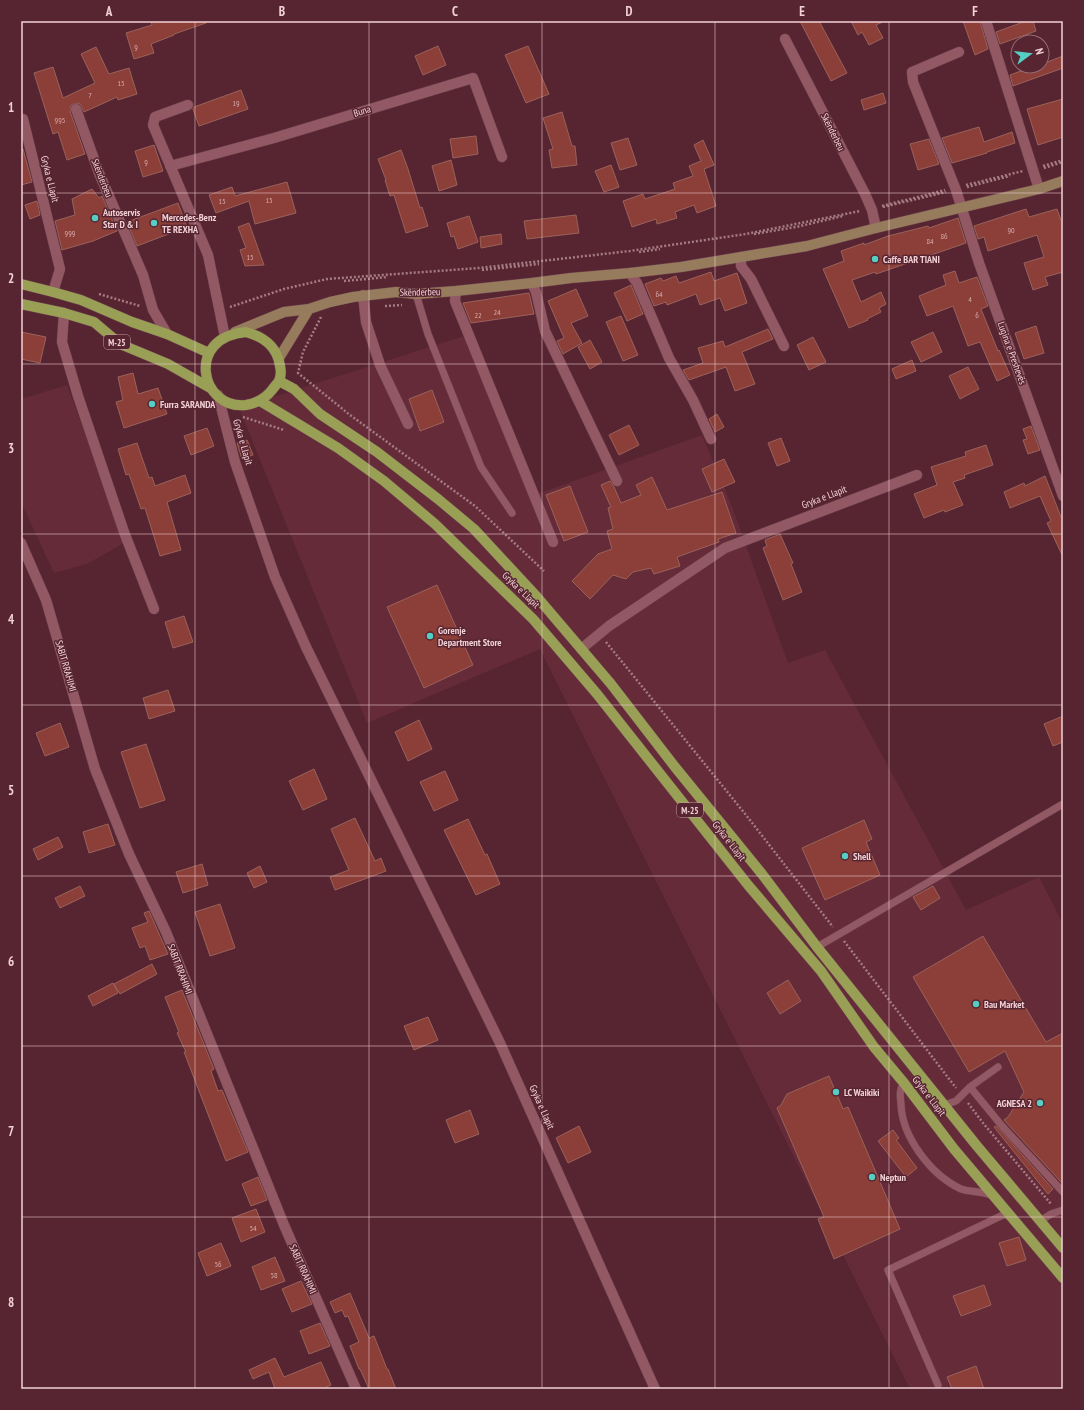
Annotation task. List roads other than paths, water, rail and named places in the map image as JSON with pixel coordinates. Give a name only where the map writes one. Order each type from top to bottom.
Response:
[{"type":"main road","name":"Skënderbeu","points":[[224,337],[284,312],[309,309],[330,302],[363,295],[396,292],[416,294],[532,284],[571,278],[630,273],[681,266],[806,246],[1038,189],[1063,181]]},
{"type":"main road","name":"M-25","points":[[21,284],[81,300],[209,352]]},
{"type":"main road","name":"M-25","points":[[21,304],[64,313],[94,322],[120,344],[168,364],[215,392]]},
{"type":"main road","points":[[278,358],[309,309]]},
{"type":"main road","points":[[246,332],[266,340],[274,348],[278,358],[281,375],[279,381],[268,395],[260,401],[243,405],[226,402],[215,392],[208,381],[205,363],[209,352],[224,337],[235,333],[246,332]]},
{"type":"main road","name":"Gryka e Llapit","points":[[279,381],[294,389],[320,414],[377,452],[474,528],[537,597],[611,684],[675,767],[762,874],[817,948],[977,1146],[1063,1248]]},
{"type":"main road","name":"Gryka e Llapit","points":[[260,401],[338,448],[384,481],[436,524],[534,619],[607,706],[748,886],[821,971],[874,1048],[904,1083],[954,1149],[1063,1278]]},
{"type":"street","points":[[986,21],[1038,189]]},
{"type":"street","name":"Skënderbeu","points":[[785,39],[871,209],[876,228]]},
{"type":"street","name":"Lugina e Preshevës","points":[[959,52],[912,72],[913,82],[962,208],[979,263],[1063,496]]},
{"type":"street","name":"Buna","points":[[170,166],[274,138],[473,78],[502,156]]},
{"type":"street","points":[[188,105],[155,118],[153,125],[208,255],[224,337]]},
{"type":"street","name":"Skënderbeu","points":[[76,109],[99,173],[143,275],[153,310],[167,334]]},
{"type":"street","name":"Gryka e Llapit","points":[[23,119],[60,269],[53,292]]},
{"type":"street","points":[[741,257],[742,266],[751,279],[784,346]]},
{"type":"street","points":[[630,273],[637,283],[669,358],[693,400],[711,439]]},
{"type":"street","points":[[532,284],[536,292],[545,331],[552,348],[617,481]]},
{"type":"street","points":[[456,291],[455,301],[553,542]]},
{"type":"street","points":[[363,295],[366,322],[380,365],[408,424]]},
{"type":"street","points":[[64,313],[62,342],[78,396],[124,532],[154,609]]},
{"type":"street","name":"Gryka e Llapit","points":[[215,392],[238,469],[275,576],[303,640],[500,1043],[655,1389]]},
{"type":"street","name":"Gryka e Llapit","points":[[581,649],[609,626],[725,548],[917,475]]},
{"type":"street","name":"SABIT RRAHIMI","points":[[21,543],[46,600],[98,776],[129,854],[166,932],[284,1225],[356,1389]]},
{"type":"lane","points":[[416,294],[428,334],[481,467],[512,514]]},
{"type":"lane","points":[[817,948],[1063,804]]},
{"type":"lane","points":[[944,1105],[956,1101],[970,1087],[998,1067]]},
{"type":"lane","points":[[904,1083],[900,1089],[901,1112],[905,1127],[931,1168],[962,1189],[993,1195]]},
{"type":"lane","points":[[970,1087],[1002,1126],[1063,1192]]},
{"type":"lane","points":[[1040,1221],[1051,1214],[1063,1210]]},
{"type":"lane","points":[[938,1385],[888,1270],[1003,1215],[1011,1215]]},
{"type":"place","name":"Autoservis Star D & I","points":[[95,218]]},
{"type":"place","name":"Mercedes-Benz TE REXHA","points":[[154,223]]},
{"type":"place","name":"Caffe BAR TIANI","points":[[875,259]]},
{"type":"place","name":"Furra SARANDA","points":[[152,404]]},
{"type":"place","name":"Gorenje Department Store","points":[[430,636]]},
{"type":"place","name":"Shell","points":[[845,856]]},
{"type":"place","name":"Bau Market","points":[[976,1004]]},
{"type":"place","name":"LC Waikiki","points":[[836,1092]]},
{"type":"place","name":"AGNESA 2","points":[[1040,1103]]},
{"type":"place","name":"Neptun","points":[[872,1177]]}]
